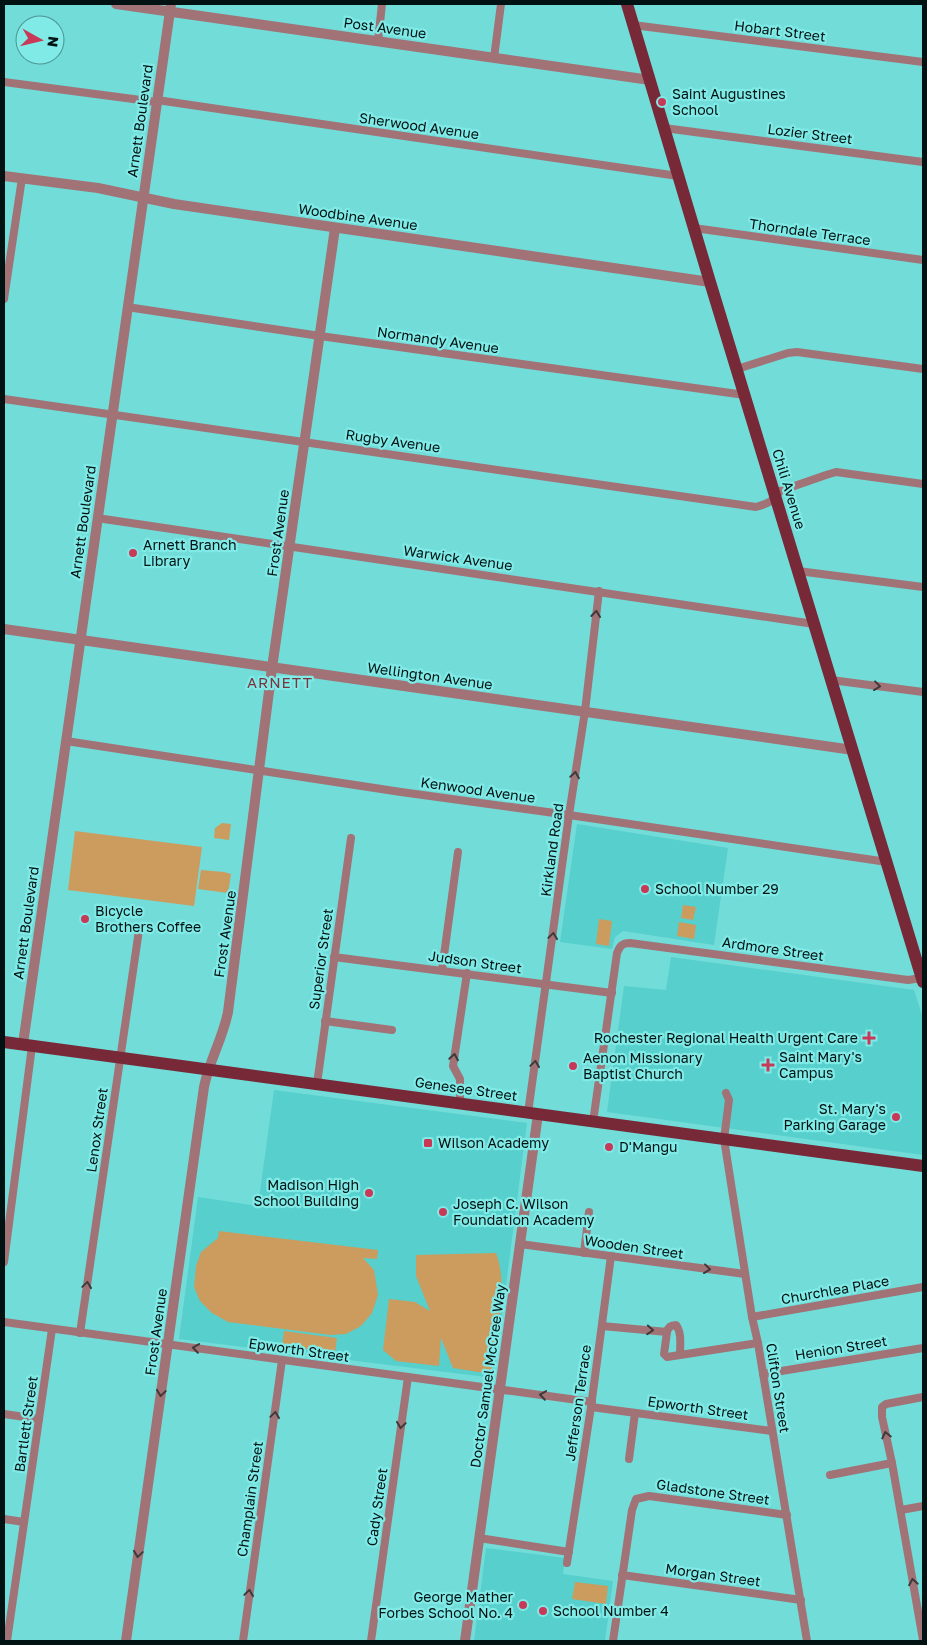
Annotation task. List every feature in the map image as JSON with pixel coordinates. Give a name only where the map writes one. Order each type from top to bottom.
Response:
[{"type":"main road","name":"Chili Avenue","points":[[627,4],[923,980]]},
{"type":"main road","name":"Genesee Street","points":[[4,1042],[923,1166]]},
{"type":"street","name":"Post Avenue","points":[[116,4],[170,8],[378,41],[650,80]]},
{"type":"street","points":[[378,41],[382,4]]},
{"type":"street","points":[[494,58],[500,4]]},
{"type":"street","name":"Arnett Boulevard","points":[[4,1262],[28,1045],[66,742],[170,8]]},
{"type":"street","name":"Hobart Street","points":[[633,25],[923,62]]},
{"type":"street","name":"Sherwood Avenue","points":[[4,82],[156,101],[678,176]]},
{"type":"street","name":"Lozier Street","points":[[664,128],[923,162]]},
{"type":"street","name":"Woodbine Avenue","points":[[4,176],[98,188],[174,204],[710,282]]},
{"type":"street","points":[[4,299],[22,178]]},
{"type":"street","name":"Frost Avenue","points":[[126,1641],[204,1087],[228,1012],[272,668],[335,228]]},
{"type":"street","name":"Thorndale Terrace","points":[[694,228],[923,260]]},
{"type":"street","name":"Normandy Avenue","points":[[127,307],[745,396]]},
{"type":"street","points":[[737,370],[788,353],[798,352],[923,369]]},
{"type":"street","name":"Rugby Avenue","points":[[4,399],[756,507],[767,504],[780,492],[836,472],[923,484]]},
{"type":"street","name":"Warwick Avenue","points":[[97,518],[814,624]]},
{"type":"street","points":[[798,571],[923,587]]},
{"type":"street","name":"Kirkland Road","points":[[533,1113],[546,984],[585,711],[599,591]]},
{"type":"street","name":"Wellington Avenue","points":[[4,629],[853,750]]},
{"type":"street","points":[[831,680],[923,692]]},
{"type":"street","name":"Kenwood Avenue","points":[[66,742],[887,862]]},
{"type":"street","name":"Superior Street","points":[[317,1084],[351,838]]},
{"type":"street","points":[[442,970],[458,852]]},
{"type":"street","name":"Lenox Street","points":[[80,1333],[139,930]]},
{"type":"street","name":"Ardmore Street","points":[[612,993],[617,953],[622,945],[630,943],[908,980],[923,980]]},
{"type":"street","name":"Judson Street","points":[[334,957],[612,993]]},
{"type":"street","points":[[460,1103],[460,1079],[453,1066],[467,973]]},
{"type":"street","points":[[593,1122],[612,993]]},
{"type":"street","points":[[325,1021],[392,1030]]},
{"type":"street","name":"Clifton Street","points":[[726,1093],[729,1100],[724,1139],[807,1641]]},
{"type":"street","name":"Doctor Samuel McCree Way","points":[[465,1641],[520,1244],[533,1113]]},
{"type":"street","points":[[584,1252],[589,1212]]},
{"type":"street","name":"Wooden Street","points":[[520,1244],[745,1274]]},
{"type":"street","name":"Jefferson Terrace","points":[[568,1563],[611,1256]]},
{"type":"street","name":"Churchlea Place","points":[[752,1317],[923,1287]]},
{"type":"street","name":"Epworth Street","points":[[4,1322],[500,1389],[635,1413],[772,1431]]},
{"type":"street","points":[[680,1355],[679,1328],[673,1325],[668,1328],[665,1357],[680,1355],[758,1344]]},
{"type":"street","points":[[602,1326],[667,1332]]},
{"type":"street","name":"Bartlett Street","points":[[7,1641],[52,1329]]},
{"type":"street","name":"Henion Street","points":[[763,1374],[923,1348]]},
{"type":"street","name":"Champlain Street","points":[[242,1641],[282,1360]]},
{"type":"street","name":"Cady Street","points":[[371,1641],[408,1377]]},
{"type":"street","points":[[923,1398],[889,1403],[882,1407],[882,1417],[901,1510],[923,1640]]},
{"type":"street","points":[[629,1459],[635,1413]]},
{"type":"street","points":[[4,1414],[39,1419]]},
{"type":"street","points":[[830,1475],[892,1463]]},
{"type":"street","name":"Gladstone Street","points":[[622,1575],[632,1510],[636,1499],[649,1496],[787,1515]]},
{"type":"street","points":[[901,1510],[923,1506]]},
{"type":"street","points":[[4,1519],[24,1522]]},
{"type":"street","points":[[479,1538],[569,1552]]},
{"type":"street","points":[[613,1641],[622,1575]]},
{"type":"street","name":"Morgan Street","points":[[622,1575],[801,1600]]},
{"type":"shaded area","points":[[222,823],[231,824],[229,840],[214,838],[215,828]]},
{"type":"shaded area","name":"School Number 29","points":[[577,824],[728,848],[714,945],[623,931],[615,937],[612,949],[560,942]]},
{"type":"shaded area","points":[[75,831],[202,847],[194,906],[68,890]]},
{"type":"shaded area","points":[[201,870],[231,874],[228,893],[198,889]]},
{"type":"shaded area","points":[[683,905],[696,907],[693,920],[681,918]]},
{"type":"shaded area","points":[[599,919],[612,921],[609,946],[596,944]]},
{"type":"shaded area","points":[[679,922],[696,925],[694,939],[677,936]]},
{"type":"shaded area","name":"Saint Mary's Campus","points":[[671,957],[914,990],[923,1018],[923,1155],[607,1112],[624,986],[666,990]]},
{"type":"shaded area","points":[[274,1090],[527,1123],[494,1378],[179,1339],[198,1197],[258,1206]]},
{"type":"shaded area","points":[[219,1231],[378,1250],[377,1259],[363,1258],[374,1270],[378,1295],[372,1313],[361,1326],[346,1334],[330,1335],[228,1322],[212,1313],[200,1301],[194,1287],[196,1266],[201,1252],[218,1238]]},
{"type":"shaded area","points":[[496,1253],[500,1266],[501,1297],[491,1374],[453,1368],[441,1338],[439,1366],[396,1361],[383,1350],[389,1299],[415,1302],[430,1311],[416,1276],[416,1255]]},
{"type":"shaded area","points":[[284,1331],[337,1338],[335,1353],[282,1346]]},
{"type":"shaded area","name":"School Number 4","points":[[486,1548],[565,1558],[563,1574],[613,1581],[605,1641],[474,1641]]},
{"type":"shaded area","points":[[575,1582],[608,1586],[606,1604],[572,1599]]},
{"type":"place","name":"Saint Augustines School","points":[[662,102]]},
{"type":"place","name":"Arnett Branch Library","points":[[133,553]]},
{"type":"place","name":"School Number 29","points":[[645,889]]},
{"type":"place","name":"Bicycle Brothers Coffee","points":[[85,919]]},
{"type":"place","name":"Rochester Regional Health Urgent Care","points":[[869,1038]]},
{"type":"place","name":"Saint Mary's Campus","points":[[768,1065]]},
{"type":"place","name":"Aenon Missionary Baptist Church","points":[[573,1066]]},
{"type":"place","name":"St. Mary's Parking Garage","points":[[896,1117]]},
{"type":"place","name":"Wilson Academy","points":[[428,1143]]},
{"type":"place","name":"D'Mangu","points":[[609,1147]]},
{"type":"place","name":"Madison High School Building","points":[[369,1193]]},
{"type":"place","name":"Joseph C. Wilson Foundation Academy","points":[[443,1212]]},
{"type":"place","name":"George Mather Forbes School No. 4","points":[[523,1605]]},
{"type":"place","name":"School Number 4","points":[[543,1611]]},
{"type":"district","name":"ARNETT","points":[[280,683]]}]
